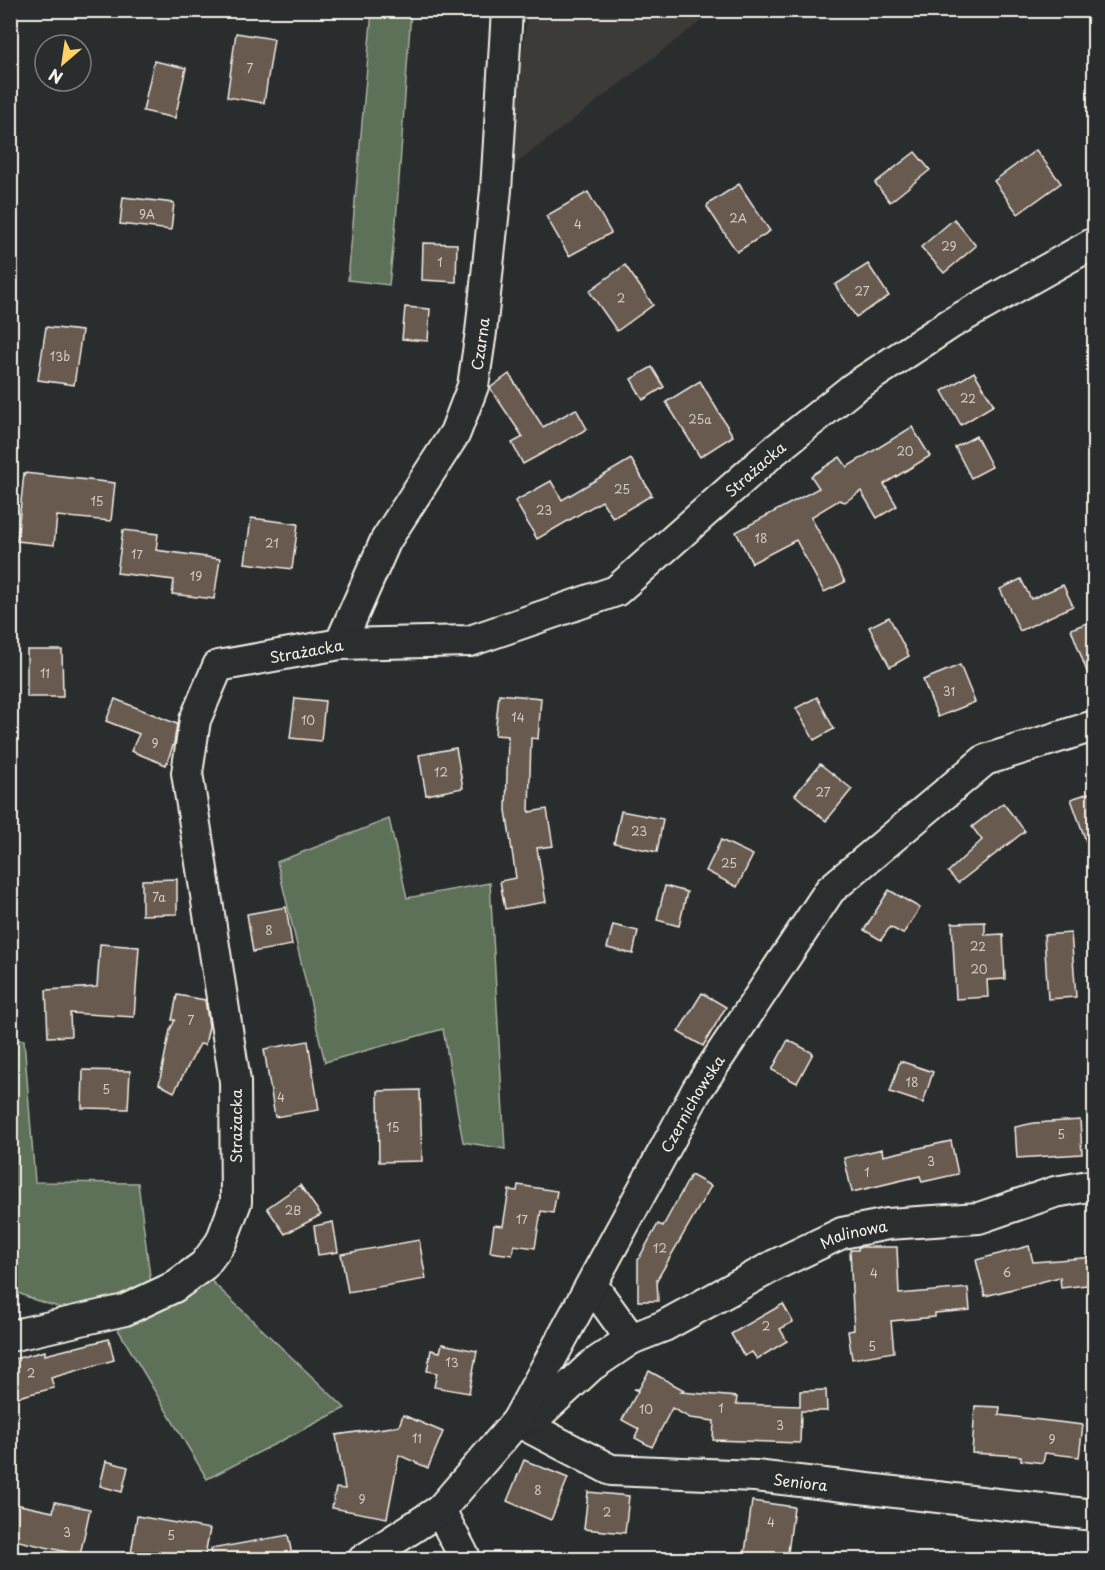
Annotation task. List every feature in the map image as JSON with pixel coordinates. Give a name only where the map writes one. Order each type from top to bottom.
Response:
[{"type":"street","name":"Czarna","points":[[340,644],[386,540],[455,433],[473,386],[496,190],[507,10]]},
{"type":"street","name":"Strażacka","points":[[10,1336],[125,1310],[174,1287],[204,1265],[221,1242],[236,1202],[235,1081],[187,773],[195,720],[218,666],[340,644],[470,641],[615,591],[774,451],[853,388],[950,324],[1095,243]]},
{"type":"street","name":"Czernichowska","points":[[363,1560],[440,1510],[517,1421],[697,1090],[830,890],[985,760],[1095,726]]},
{"type":"street","name":"Malinowa","points":[[517,1421],[538,1415],[591,1366],[631,1339],[664,1326],[777,1264],[842,1233],[888,1224],[979,1218],[1055,1192],[1095,1185]]},
{"type":"street","points":[[592,1285],[631,1339]]},
{"type":"street","name":"Seniora","points":[[517,1421],[610,1470],[755,1476],[1095,1515]]},
{"type":"street","points":[[440,1510],[466,1560]]},
{"type":"shaded area","points":[[528,11],[714,11],[505,172]]},
{"type":"green space","points":[[372,11],[411,11],[396,221],[389,285],[348,280]]},
{"type":"green space","points":[[389,819],[407,898],[490,883],[505,1149],[463,1142],[443,1029],[325,1062],[277,862]]},
{"type":"green space","points":[[11,1040],[24,1040],[35,1182],[138,1183],[151,1284],[75,1312],[11,1290]]},
{"type":"green space","points":[[206,1276],[345,1408],[207,1479],[113,1321]]},
{"type":"building","points":[[236,33],[274,39],[264,103],[227,97]]},
{"type":"building","points":[[154,61],[186,68],[175,118],[143,111]]},
{"type":"building","points":[[1036,150],[1061,183],[1018,214],[994,181]]},
{"type":"building","points":[[915,152],[930,170],[890,202],[875,183]]},
{"type":"building","points":[[739,184],[770,231],[737,252],[707,207],[708,204]]},
{"type":"building","points":[[588,192],[611,233],[569,256],[546,216]]},
{"type":"building","points":[[123,197],[174,203],[171,230],[120,224]]},
{"type":"building","points":[[954,219],[976,246],[944,273],[921,247]]},
{"type":"building","points":[[423,243],[457,244],[456,282],[422,280]]},
{"type":"building","points":[[868,264],[889,296],[856,317],[835,285]]},
{"type":"building","points":[[625,265],[653,305],[617,331],[589,291]]},
{"type":"building","points":[[405,307],[430,309],[428,341],[402,339]]},
{"type":"building","points":[[46,327],[82,331],[74,385],[38,380]]},
{"type":"building","points":[[652,367],[664,387],[643,400],[631,379]]},
{"type":"building","points":[[974,372],[994,405],[961,425],[942,391]]},
{"type":"building","points":[[509,374],[543,427],[576,409],[587,429],[523,464],[512,443],[523,437],[490,388]]},
{"type":"building","points":[[700,381],[733,436],[700,457],[666,402]]},
{"type":"building","points":[[912,427],[930,456],[884,484],[897,506],[877,518],[861,491],[845,502],[839,500],[811,517],[845,582],[824,592],[796,540],[752,563],[736,532],[819,488],[811,476],[840,457],[847,467]]},
{"type":"building","points":[[976,436],[992,467],[971,478],[955,447]]},
{"type":"building","points":[[631,459],[652,495],[613,518],[602,501],[537,539],[515,501],[551,481],[562,500]]},
{"type":"building","points":[[24,473],[115,483],[111,521],[57,516],[54,545],[17,541]]},
{"type":"building","points":[[251,518],[298,524],[292,569],[245,563]]},
{"type":"building","points":[[123,530],[158,534],[156,550],[220,559],[214,599],[172,594],[174,580],[117,573]]},
{"type":"building","points":[[1021,579],[1031,599],[1063,585],[1073,606],[1020,631],[1000,589]]},
{"type":"building","points":[[889,617],[909,656],[890,667],[869,627]]},
{"type":"building","points":[[1095,620],[1095,684],[1092,685],[1071,629]]},
{"type":"building","points":[[27,650],[62,650],[63,697],[27,697]]},
{"type":"building","points":[[960,665],[975,702],[938,717],[923,680]]},
{"type":"building","points":[[499,694],[541,698],[538,739],[531,738],[529,812],[547,809],[553,846],[537,848],[546,902],[505,909],[500,881],[516,878],[506,810],[508,736],[495,735]]},
{"type":"building","points":[[817,697],[834,729],[814,740],[796,708]]},
{"type":"building","points":[[295,698],[325,701],[321,741],[290,738]]},
{"type":"building","points":[[115,699],[177,724],[174,743],[166,765],[131,751],[139,734],[106,721]]},
{"type":"building","points":[[456,748],[463,788],[426,795],[419,755]]},
{"type":"building","points":[[820,764],[852,789],[826,821],[795,795]]},
{"type":"building","points":[[1095,791],[1095,857],[1092,858],[1071,799]]},
{"type":"building","points":[[1003,803],[1025,831],[958,883],[948,872],[982,840],[972,827]]},
{"type":"building","points":[[621,811],[663,819],[657,852],[614,843]]},
{"type":"building","points":[[721,840],[753,855],[737,887],[706,871]]},
{"type":"building","points":[[177,879],[177,914],[142,915],[142,880]]},
{"type":"building","points":[[665,886],[687,892],[679,926],[657,920]]},
{"type":"building","points":[[889,890],[920,908],[903,934],[890,927],[881,940],[864,930]]},
{"type":"building","points":[[286,907],[292,945],[253,952],[247,914]]},
{"type":"building","points":[[985,922],[985,935],[1003,934],[1005,979],[987,980],[988,997],[956,999],[952,923]]},
{"type":"building","points":[[613,925],[638,931],[633,954],[607,948]]},
{"type":"building","points":[[1071,933],[1076,997],[1048,999],[1044,935]]},
{"type":"building","points":[[100,944],[139,947],[134,1017],[70,1013],[71,1036],[48,1037],[46,990],[97,987]]},
{"type":"building","points":[[702,993],[726,1007],[703,1046],[678,1032]]},
{"type":"building","points":[[177,995],[205,1000],[209,1026],[205,1045],[200,1044],[174,1092],[159,1084],[170,1030],[175,1020],[172,1020]]},
{"type":"building","points":[[788,1040],[813,1053],[797,1083],[772,1070]]},
{"type":"building","points":[[308,1041],[319,1110],[275,1117],[264,1049]]},
{"type":"building","points":[[900,1061],[933,1072],[923,1103],[890,1092]]},
{"type":"building","points":[[83,1070],[130,1071],[128,1109],[82,1108]]},
{"type":"building","points":[[420,1090],[422,1161],[379,1162],[378,1091]]},
{"type":"building","points":[[1080,1120],[1082,1154],[1017,1158],[1015,1127],[1034,1123]]},
{"type":"building","points":[[951,1141],[958,1174],[922,1182],[920,1176],[852,1192],[844,1158],[882,1149],[883,1156]]},
{"type":"building","points":[[691,1175],[711,1186],[657,1280],[658,1301],[638,1301],[638,1260],[658,1224],[663,1226]]},
{"type":"building","points":[[300,1185],[321,1215],[285,1234],[267,1208]]},
{"type":"building","points":[[518,1185],[557,1191],[553,1213],[541,1211],[535,1248],[514,1245],[512,1255],[490,1252],[494,1225],[503,1226],[509,1190],[517,1191]]},
{"type":"building","points":[[333,1222],[338,1252],[318,1255],[314,1226]]},
{"type":"building","points":[[419,1240],[426,1279],[348,1292],[341,1254]]},
{"type":"building","points":[[1029,1246],[1033,1262],[1095,1257],[1095,1284],[1061,1288],[1060,1277],[985,1296],[976,1260]]},
{"type":"building","points":[[858,1247],[897,1247],[899,1294],[968,1288],[970,1310],[935,1313],[935,1317],[891,1321],[894,1352],[852,1359],[848,1331],[854,1330],[850,1250],[858,1250]]},
{"type":"building","points":[[783,1304],[793,1322],[780,1329],[787,1341],[757,1359],[752,1352],[744,1356],[731,1334]]},
{"type":"building","points":[[109,1339],[114,1360],[51,1378],[54,1388],[10,1399],[10,1360],[45,1351],[45,1355]]},
{"type":"building","points":[[442,1344],[477,1351],[469,1393],[434,1387],[437,1373],[427,1371],[431,1350],[440,1352]]},
{"type":"building","points":[[649,1371],[684,1390],[681,1392],[737,1397],[736,1404],[800,1406],[800,1391],[826,1390],[827,1411],[801,1411],[800,1443],[713,1440],[714,1421],[690,1418],[672,1408],[652,1447],[635,1438],[639,1429],[622,1420],[638,1391],[634,1389],[639,1389]]},
{"type":"building","points":[[975,1406],[1000,1407],[999,1415],[1083,1425],[1079,1457],[1045,1453],[1043,1463],[1021,1460],[1021,1456],[972,1453]]},
{"type":"building","points":[[403,1415],[443,1432],[428,1468],[399,1455],[387,1518],[332,1508],[336,1488],[345,1489],[336,1435],[399,1426]]},
{"type":"building","points":[[524,1460],[568,1478],[551,1520],[507,1501]]},
{"type":"building","points":[[106,1461],[128,1467],[122,1492],[100,1486]]},
{"type":"building","points":[[588,1492],[629,1496],[625,1533],[584,1529]]},
{"type":"building","points":[[752,1501],[794,1507],[787,1560],[744,1560]]},
{"type":"building","points":[[55,1502],[90,1509],[80,1555],[10,1539],[10,1503],[53,1512]]},
{"type":"building","points":[[137,1516],[210,1529],[204,1560],[130,1560]]},
{"type":"building","points":[[288,1535],[293,1560],[212,1560],[211,1549]]}]
